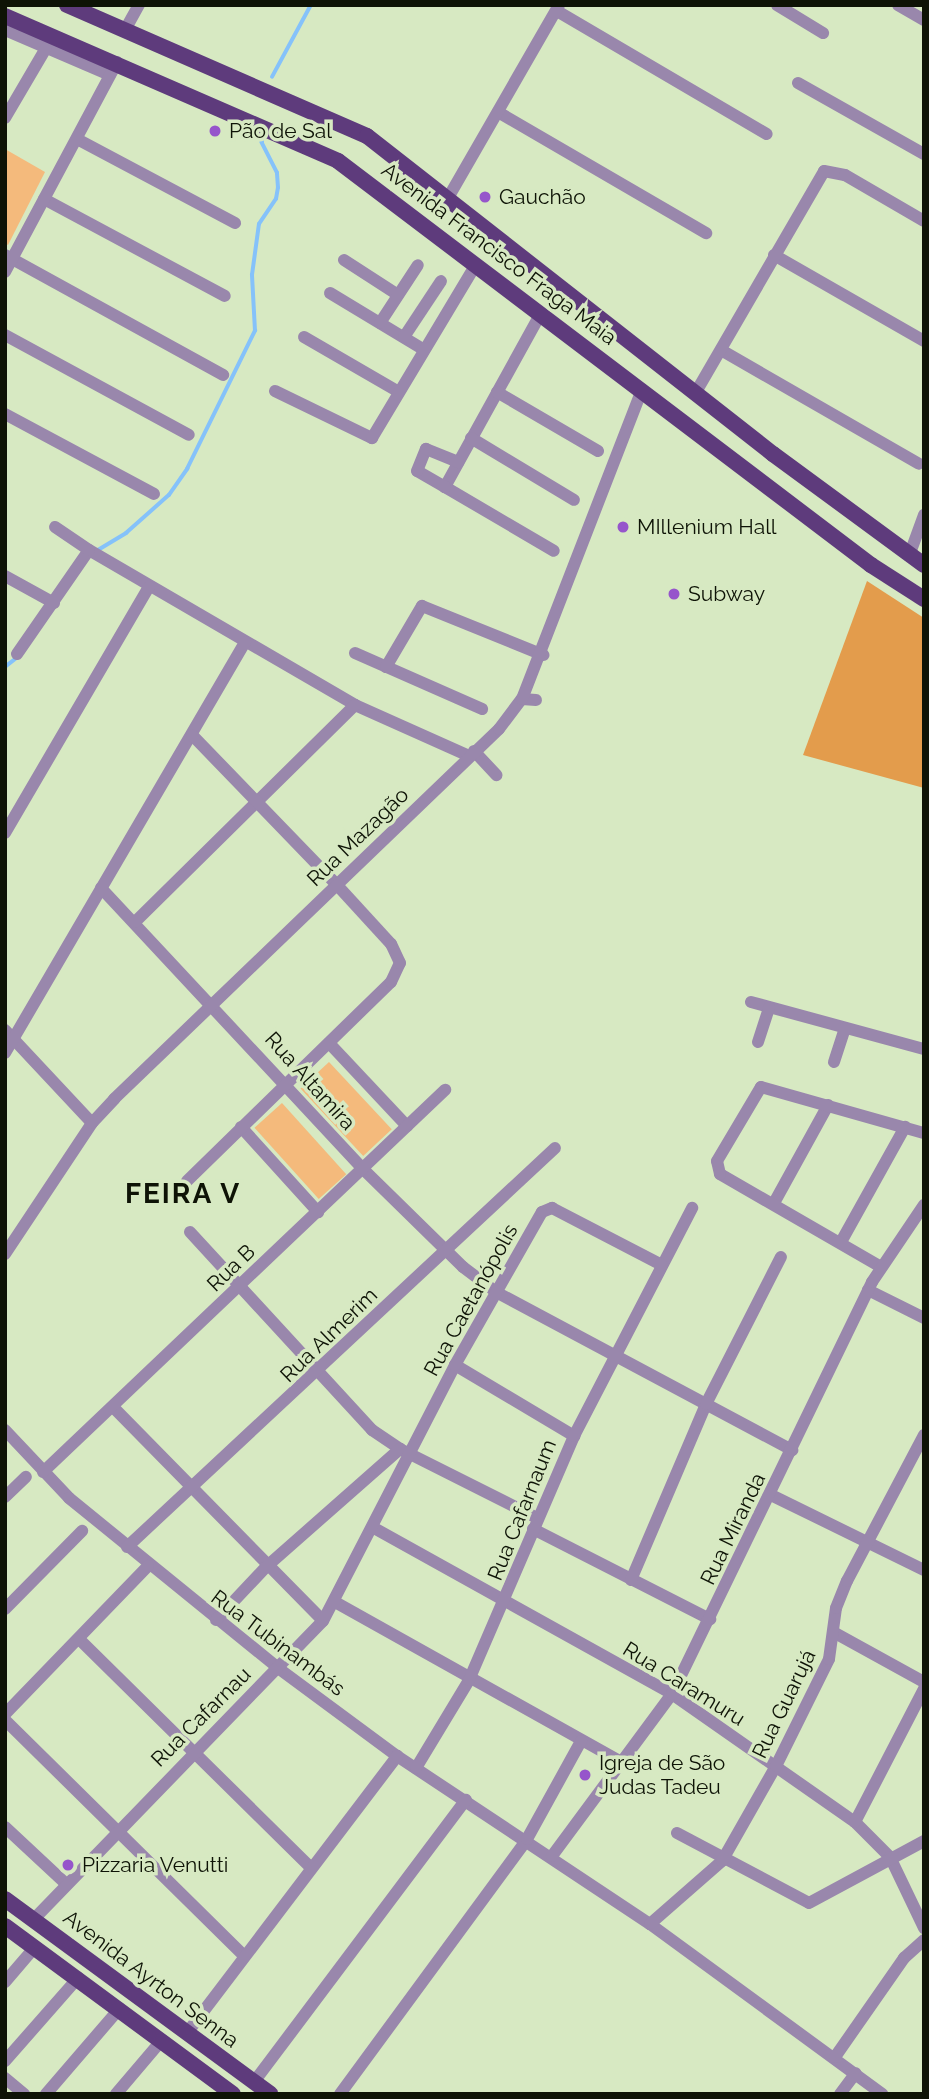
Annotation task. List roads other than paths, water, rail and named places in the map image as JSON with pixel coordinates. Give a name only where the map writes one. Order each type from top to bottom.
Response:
[{"type":"main road","name":"Avenida Francisco Fraga Maia","points":[[67,5],[341,122],[448,198],[773,454],[924,565]]},
{"type":"main road","name":"Avenida Francisco Fraga Maia","points":[[5,16],[113,68],[338,160],[800,511],[924,599]]},
{"type":"main road","points":[[765,483],[779,486],[784,481],[773,454]]},
{"type":"main road","points":[[800,511],[788,496],[787,483],[799,481],[819,488]]},
{"type":"main road","name":"Avenida Ayrton Senna","points":[[5,1899],[271,2094]]},
{"type":"main road","name":"Avenida Ayrton Senna","points":[[5,1926],[120,2008],[233,2094]]},
{"type":"street","points":[[125,30],[139,5]]},
{"type":"street","points":[[777,5],[823,33]]},
{"type":"street","points":[[898,5],[924,20]]},
{"type":"street","points":[[448,198],[558,8],[767,134]]},
{"type":"street","points":[[5,30],[46,48],[113,68],[44,199],[9,257],[5,272]]},
{"type":"street","points":[[5,118],[46,48]]},
{"type":"street","points":[[798,83],[924,153]]},
{"type":"street","points":[[498,112],[706,233]]},
{"type":"street","points":[[77,139],[235,223]]},
{"type":"street","points":[[696,392],[824,171],[845,175],[924,221]]},
{"type":"street","points":[[44,199],[225,296]]},
{"type":"street","points":[[774,256],[924,341]]},
{"type":"street","points":[[9,257],[223,375]]},
{"type":"street","points":[[344,261],[398,295]]},
{"type":"street","points":[[275,391],[368,439],[476,264]]},
{"type":"street","points":[[380,323],[418,265]]},
{"type":"street","points":[[404,337],[441,281]]},
{"type":"street","points":[[330,293],[423,349]]},
{"type":"street","points":[[445,486],[541,313]]},
{"type":"street","points":[[5,335],[189,435]]},
{"type":"street","points":[[304,337],[397,391]]},
{"type":"street","points":[[720,349],[919,464]]},
{"type":"street","name":"Rua Mazagão","points":[[5,1254],[92,1123],[212,1003],[471,754],[501,732],[522,699],[543,655],[642,389]]},
{"type":"street","points":[[497,391],[598,451]]},
{"type":"street","points":[[5,414],[154,494]]},
{"type":"street","points":[[471,438],[574,500]]},
{"type":"street","points":[[458,462],[426,449],[418,471],[554,551]]},
{"type":"street","points":[[909,556],[924,515]]},
{"type":"street","points":[[55,527],[149,587],[355,705],[471,754],[496,775]]},
{"type":"street","points":[[18,654],[54,603],[95,554]]},
{"type":"street","points":[[5,576],[54,603]]},
{"type":"street","points":[[5,832],[149,587]]},
{"type":"street","points":[[386,667],[422,606],[543,655]]},
{"type":"street","points":[[5,1053],[9,1034],[101,888],[245,642]]},
{"type":"street","points":[[355,653],[482,709]]},
{"type":"street","points":[[522,699],[536,699]]},
{"type":"street","points":[[135,922],[355,705]]},
{"type":"street","points":[[187,1181],[398,973],[398,956],[336,884],[192,735]]},
{"type":"street","name":"Rua Altamira","points":[[101,888],[212,1003],[363,1169],[445,1251],[496,1292],[792,1450]]},
{"type":"street","points":[[751,1002],[924,1049]]},
{"type":"street","points":[[758,1042],[769,1008]]},
{"type":"street","points":[[834,1062],[845,1029]]},
{"type":"street","points":[[9,1034],[92,1123]]},
{"type":"street","points":[[329,1043],[407,1126]]},
{"type":"street","points":[[881,1267],[717,1171],[729,1139],[761,1087],[924,1132]]},
{"type":"street","name":"Rua B","points":[[43,1472],[114,1408],[444,1090]]},
{"type":"street","points":[[774,1203],[828,1105]]},
{"type":"street","points":[[841,1242],[905,1127]]},
{"type":"street","points":[[241,1128],[318,1212]]},
{"type":"street","name":"Rua Almerim","points":[[127,1547],[318,1373],[555,1148]]},
{"type":"street","name":"Rua Miranda","points":[[552,1856],[672,1694],[869,1290],[881,1267],[924,1205]]},
{"type":"street","name":"Rua Caetanópolis","points":[[374,1528],[407,1451],[496,1292],[548,1208],[662,1265]]},
{"type":"street","name":"Rua Cafarnaum","points":[[416,1768],[469,1680],[506,1602],[535,1524],[574,1436],[692,1208]]},
{"type":"street","points":[[190,1232],[372,1430],[631,1580],[710,1619]]},
{"type":"street","points":[[631,1580],[705,1404],[782,1257]]},
{"type":"street","points":[[869,1290],[923,1316]]},
{"type":"street","points":[[455,1365],[574,1436]]},
{"type":"street","points":[[114,1408],[266,1567],[323,1621]]},
{"type":"street","name":"Rua Tubinambás","points":[[5,1430],[43,1472],[148,1566],[278,1668],[397,1756],[527,1839],[649,1924],[835,2057],[882,2094]]},
{"type":"street","name":"Rua Guarujá","points":[[649,1924],[722,1861],[776,1766],[826,1666],[835,1633],[836,1608],[866,1541],[924,1435]]},
{"type":"street","points":[[216,1620],[266,1567],[407,1451]]},
{"type":"street","points":[[5,1497],[26,1477]]},
{"type":"street","points":[[771,1495],[924,1570]]},
{"type":"street","name":"Rua Cafarnau","points":[[34,1919],[65,1883],[323,1621],[374,1528]]},
{"type":"street","name":"Rua Caramuru","points":[[374,1528],[672,1694],[855,1822],[890,1857],[924,1928]]},
{"type":"street","points":[[5,1609],[82,1531]]},
{"type":"street","points":[[5,1714],[148,1566]]},
{"type":"street","points":[[335,1602],[469,1680],[621,1762]]},
{"type":"street","points":[[835,1633],[924,1682]]},
{"type":"street","points":[[79,1639],[310,1867]]},
{"type":"street","points":[[855,1822],[924,1689]]},
{"type":"street","points":[[5,1720],[244,1956]]},
{"type":"street","points":[[340,2094],[527,1839],[581,1741]]},
{"type":"street","points":[[187,2033],[310,1867],[397,1756]]},
{"type":"street","points":[[254,2082],[466,1800]]},
{"type":"street","points":[[5,1827],[65,1883]]},
{"type":"street","points":[[677,1833],[722,1861],[806,1903],[924,1841]]},
{"type":"street","points":[[835,2057],[904,1958],[924,1940]]},
{"type":"street","points":[[5,1982],[34,1948]]},
{"type":"street","points":[[5,2061],[78,1978]]},
{"type":"street","points":[[46,2094],[120,2008]]},
{"type":"street","points":[[116,2094],[162,2040]]},
{"type":"street","points":[[840,2094],[856,2073]]},
{"type":"street","points":[[5,2078],[24,2094]]},
{"type":"waterway","points":[[272,77],[311,5]]},
{"type":"waterway","points":[[98,550],[126,533],[169,495],[187,469],[255,331],[252,275],[259,224],[276,199],[278,188],[277,173],[262,143],[262,133]]},
{"type":"waterway","points":[[5,667],[18,657]]},
{"type":"place","name":"Pão de Sal","points":[[215,131]]},
{"type":"place","name":"Gauchão","points":[[485,197]]},
{"type":"place","name":"MIllenium Hall","points":[[623,527]]},
{"type":"place","name":"Subway","points":[[674,594]]},
{"type":"place","name":"Igreja de São Judas Tadeu","points":[[585,1775]]},
{"type":"place","name":"Pizzaria Venutti","points":[[68,1865]]},
{"type":"district","name":"FEIRA V","points":[[183,1194]]}]
